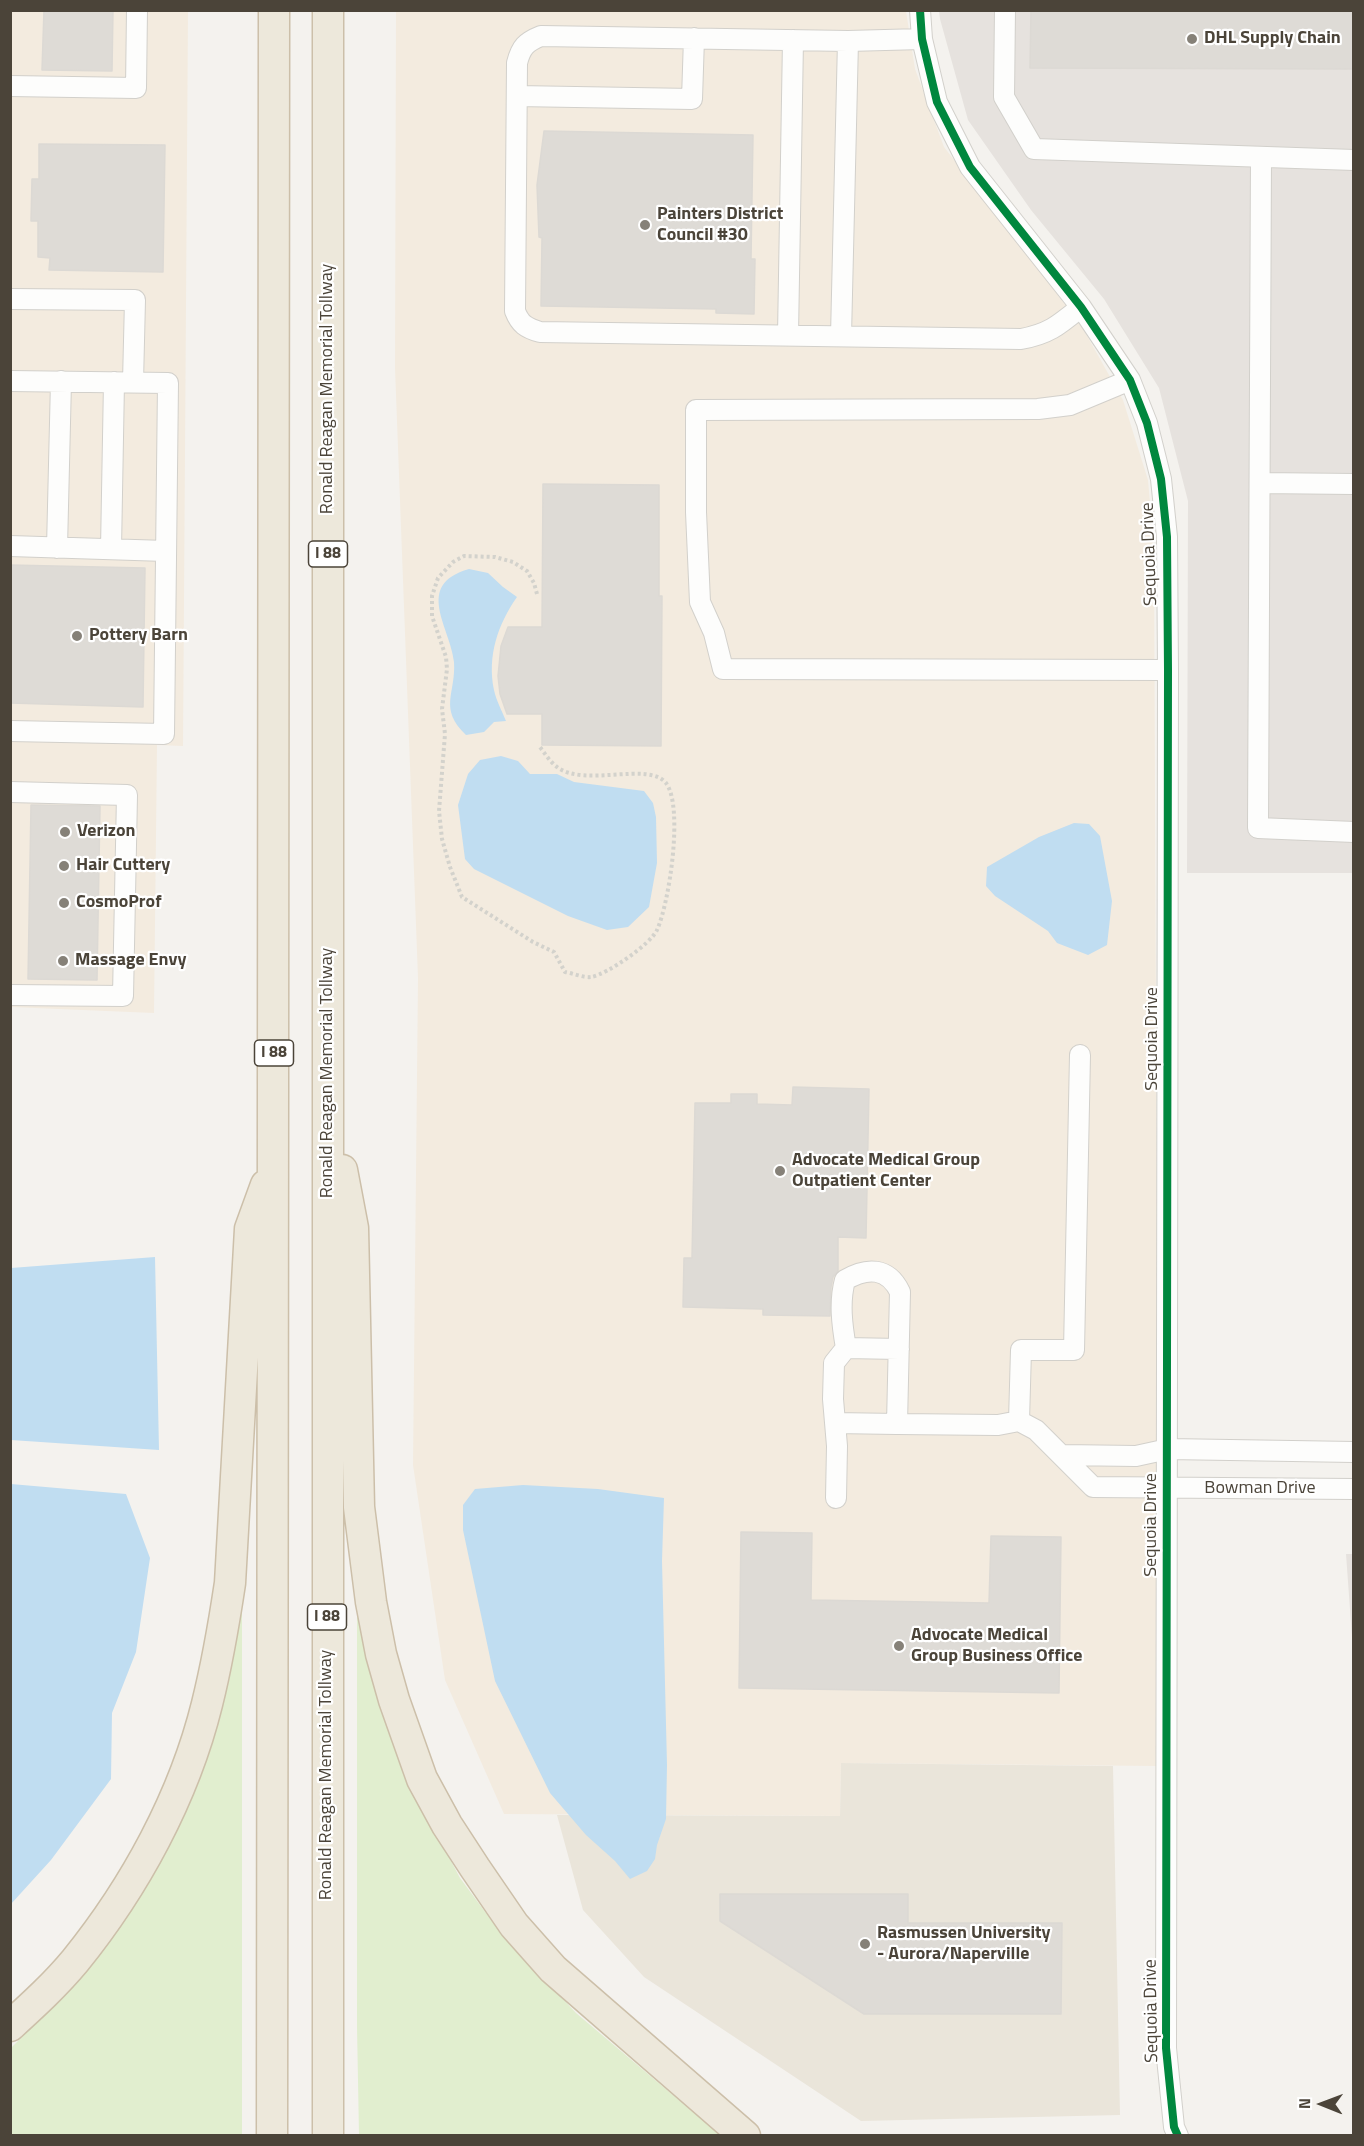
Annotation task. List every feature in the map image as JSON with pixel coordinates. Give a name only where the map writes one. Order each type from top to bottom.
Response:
[{"type":"highway","name":"I 88","points":[[272,2136],[274,10]]},
{"type":"highway","name":"Ronald Reagan Memorial Tollway","points":[[328,10],[328,2136]]},
{"type":"highway","points":[[328,1098],[353,1228],[359,1507],[371,1602],[381,1654],[394,1700],[423,1779],[447,1825],[481,1878],[514,1925],[553,1969],[745,2136]]},
{"type":"highway","points":[[10,2026],[43,1996],[74,1962],[101,1927],[144,1860],[172,1805],[207,1706],[222,1640],[230,1583],[250,1229],[274,1166]]},
{"type":"street","points":[[10,86],[136,88],[137,10]]},
{"type":"street","name":"Sequoia Drive","points":[[920,10],[922,39],[938,102],[970,167],[1081,307],[1130,380],[1147,423],[1161,479],[1167,537],[1168,670],[1166,2048],[1174,2127],[1178,2136]]},
{"type":"street","points":[[1005,10],[1004,97],[1034,149],[1353,160]]},
{"type":"street","points":[[922,39],[848,41],[541,36],[527,42],[520,50],[517,63],[515,311],[519,321],[527,328],[540,332],[1021,339],[1040,336],[1057,327],[1081,307]]},
{"type":"street","points":[[517,96],[692,99],[694,38]]},
{"type":"street","points":[[788,335],[793,40]]},
{"type":"street","points":[[841,336],[848,41]]},
{"type":"street","points":[[1261,157],[1258,828],[1353,832]]},
{"type":"street","points":[[10,299],[135,300],[124,382],[111,549]]},
{"type":"street","points":[[1130,380],[1070,405],[1038,409],[696,410],[696,512],[700,602],[714,633],[723,669],[1168,670]]},
{"type":"street","points":[[10,381],[168,382],[164,734],[10,731]]},
{"type":"street","points":[[57,548],[61,381]]},
{"type":"street","points":[[1260,483],[1353,484]]},
{"type":"street","points":[[10,546],[166,551]]},
{"type":"street","points":[[10,792],[127,795],[123,996],[10,995]]},
{"type":"street","points":[[835,1423],[998,1425],[1019,1421],[1021,1350],[1074,1350],[1080,1055]]},
{"type":"street","points":[[836,1498],[834,1364],[846,1347],[842,1325],[842,1293],[845,1280],[858,1272],[883,1273],[894,1280],[900,1292],[897,1424]]},
{"type":"street","points":[[846,1347],[899,1349]]},
{"type":"street","name":"Bowman Drive","points":[[1019,1421],[1036,1430],[1093,1487],[1353,1490]]},
{"type":"street","name":"Bowman Drive","points":[[1062,1455],[1136,1456],[1168,1449],[1353,1452]]},
{"type":"path","points":[[537,594],[527,571],[513,562],[495,557],[464,556],[453,562],[438,578],[432,596],[432,616],[446,657],[447,669],[442,710],[446,734],[439,811],[442,839],[462,897],[533,942],[554,952],[564,972],[591,977],[625,961],[657,932],[670,876],[674,841],[673,807],[666,784],[653,774],[578,776],[557,767],[539,746]]},
{"type":"shaded area","points":[[11,11],[188,11],[183,746],[157,745],[154,1013],[11,1007]]},
{"type":"shaded area","points":[[396,11],[906,11],[915,69],[944,147],[1081,325],[1123,400],[1148,480],[1154,549],[1159,1766],[841,1763],[840,1816],[504,1814],[445,1680],[413,1465],[418,978],[395,368]]},
{"type":"shaded area","points":[[939,11],[1353,11],[1353,873],[1187,873],[1188,501],[1159,388],[1104,299],[1031,210],[968,120]]},
{"type":"shaded area","points":[[1346,1554],[1353,1554],[1353,1651]]},
{"type":"shaded area","name":"Rasmussen University - Aurora/Naperville","points":[[841,1763],[1113,1766],[1120,2115],[861,2121],[644,1977],[583,1910],[557,1815],[840,1816]]},
{"type":"green space","points":[[242,1610],[242,2135],[11,2136],[11,2048],[76,1982],[212,1739],[228,1682]]},
{"type":"green space","points":[[357,1612],[359,1612],[384,1717],[402,1769],[460,1878],[497,1928],[576,2013],[720,2135],[359,2135]]},
{"type":"water","points":[[469,569],[488,573],[517,597],[504,618],[493,653],[492,677],[495,694],[506,721],[494,722],[484,732],[466,735],[453,717],[450,708],[454,662],[439,609],[439,596],[443,586],[452,576]]},
{"type":"water","points":[[501,756],[518,761],[530,774],[557,774],[574,782],[644,791],[653,803],[656,817],[657,863],[649,907],[628,927],[607,930],[568,916],[474,869],[465,859],[458,805],[468,774],[480,760]]},
{"type":"water","points":[[1074,823],[1089,824],[1100,836],[1112,901],[1107,945],[1088,955],[1057,943],[1048,931],[995,896],[986,886],[987,867],[1039,837]]},
{"type":"water","points":[[155,1257],[159,1450],[11,1440],[11,1268]]},
{"type":"water","points":[[11,1484],[126,1494],[150,1558],[136,1652],[112,1713],[111,1779],[51,1860],[11,1904]]},
{"type":"water","points":[[523,1485],[598,1489],[664,1498],[662,1561],[667,1765],[666,1819],[655,1859],[647,1871],[630,1879],[615,1861],[586,1835],[550,1793],[495,1681],[463,1530],[463,1505],[475,1489]]},
{"type":"building","points":[[44,10],[113,10],[112,71],[42,70]]},
{"type":"building","name":"DHL Supply Chain","points":[[1031,10],[1353,10],[1353,69],[1030,68]]},
{"type":"building","name":"Painters District Council #30","points":[[544,131],[753,135],[751,259],[755,259],[754,314],[716,313],[716,309],[541,306],[542,238],[539,237],[537,185]]},
{"type":"building","points":[[39,144],[165,145],[163,272],[49,270],[50,258],[38,257],[38,221],[31,221],[32,179],[39,179]]},
{"type":"building","points":[[543,484],[659,485],[659,596],[662,596],[661,746],[542,745],[542,714],[507,714],[500,694],[498,676],[501,646],[508,627],[542,627]]},
{"type":"building","name":"Pottery Barn","points":[[10,565],[145,568],[143,707],[10,703]]},
{"type":"building","points":[[31,805],[100,806],[97,980],[28,979]]},
{"type":"building","name":"Advocate Medical Group Outpatient Center","points":[[793,1087],[869,1089],[866,1238],[838,1237],[838,1271],[833,1277],[831,1287],[830,1316],[763,1315],[763,1309],[683,1307],[684,1258],[692,1258],[695,1103],[731,1103],[731,1094],[757,1094],[757,1104],[792,1105]]},
{"type":"building","name":"Advocate Medical Group Business Office","points":[[741,1532],[812,1533],[811,1600],[989,1603],[991,1536],[1061,1537],[1059,1693],[739,1688]]},
{"type":"building","points":[[720,1894],[908,1894],[908,1923],[1062,1923],[1061,2014],[864,2014],[720,1921]]},
{"type":"cycle path","points":[[920,10],[922,39],[937,102],[970,167],[1081,307],[1130,380],[1147,423],[1161,479],[1167,537],[1168,670],[1166,2048],[1174,2127],[1178,2136]]},
{"type":"place","name":"DHL Supply Chain","points":[[1192,39]]},
{"type":"place","name":"Painters District Council #30","points":[[645,225]]},
{"type":"place","name":"Pottery Barn","points":[[77,636]]},
{"type":"place","name":"Verizon","points":[[65,832]]},
{"type":"place","name":"Hair Cuttery","points":[[64,866]]},
{"type":"place","name":"CosmoProf","points":[[64,903]]},
{"type":"place","name":"Massage Envy","points":[[63,961]]},
{"type":"place","name":"Advocate Medical Group Outpatient Center","points":[[780,1171]]},
{"type":"place","name":"Advocate Medical Group Business Office","points":[[899,1646]]},
{"type":"place","name":"Rasmussen University - Aurora/Naperville","points":[[865,1944]]}]
